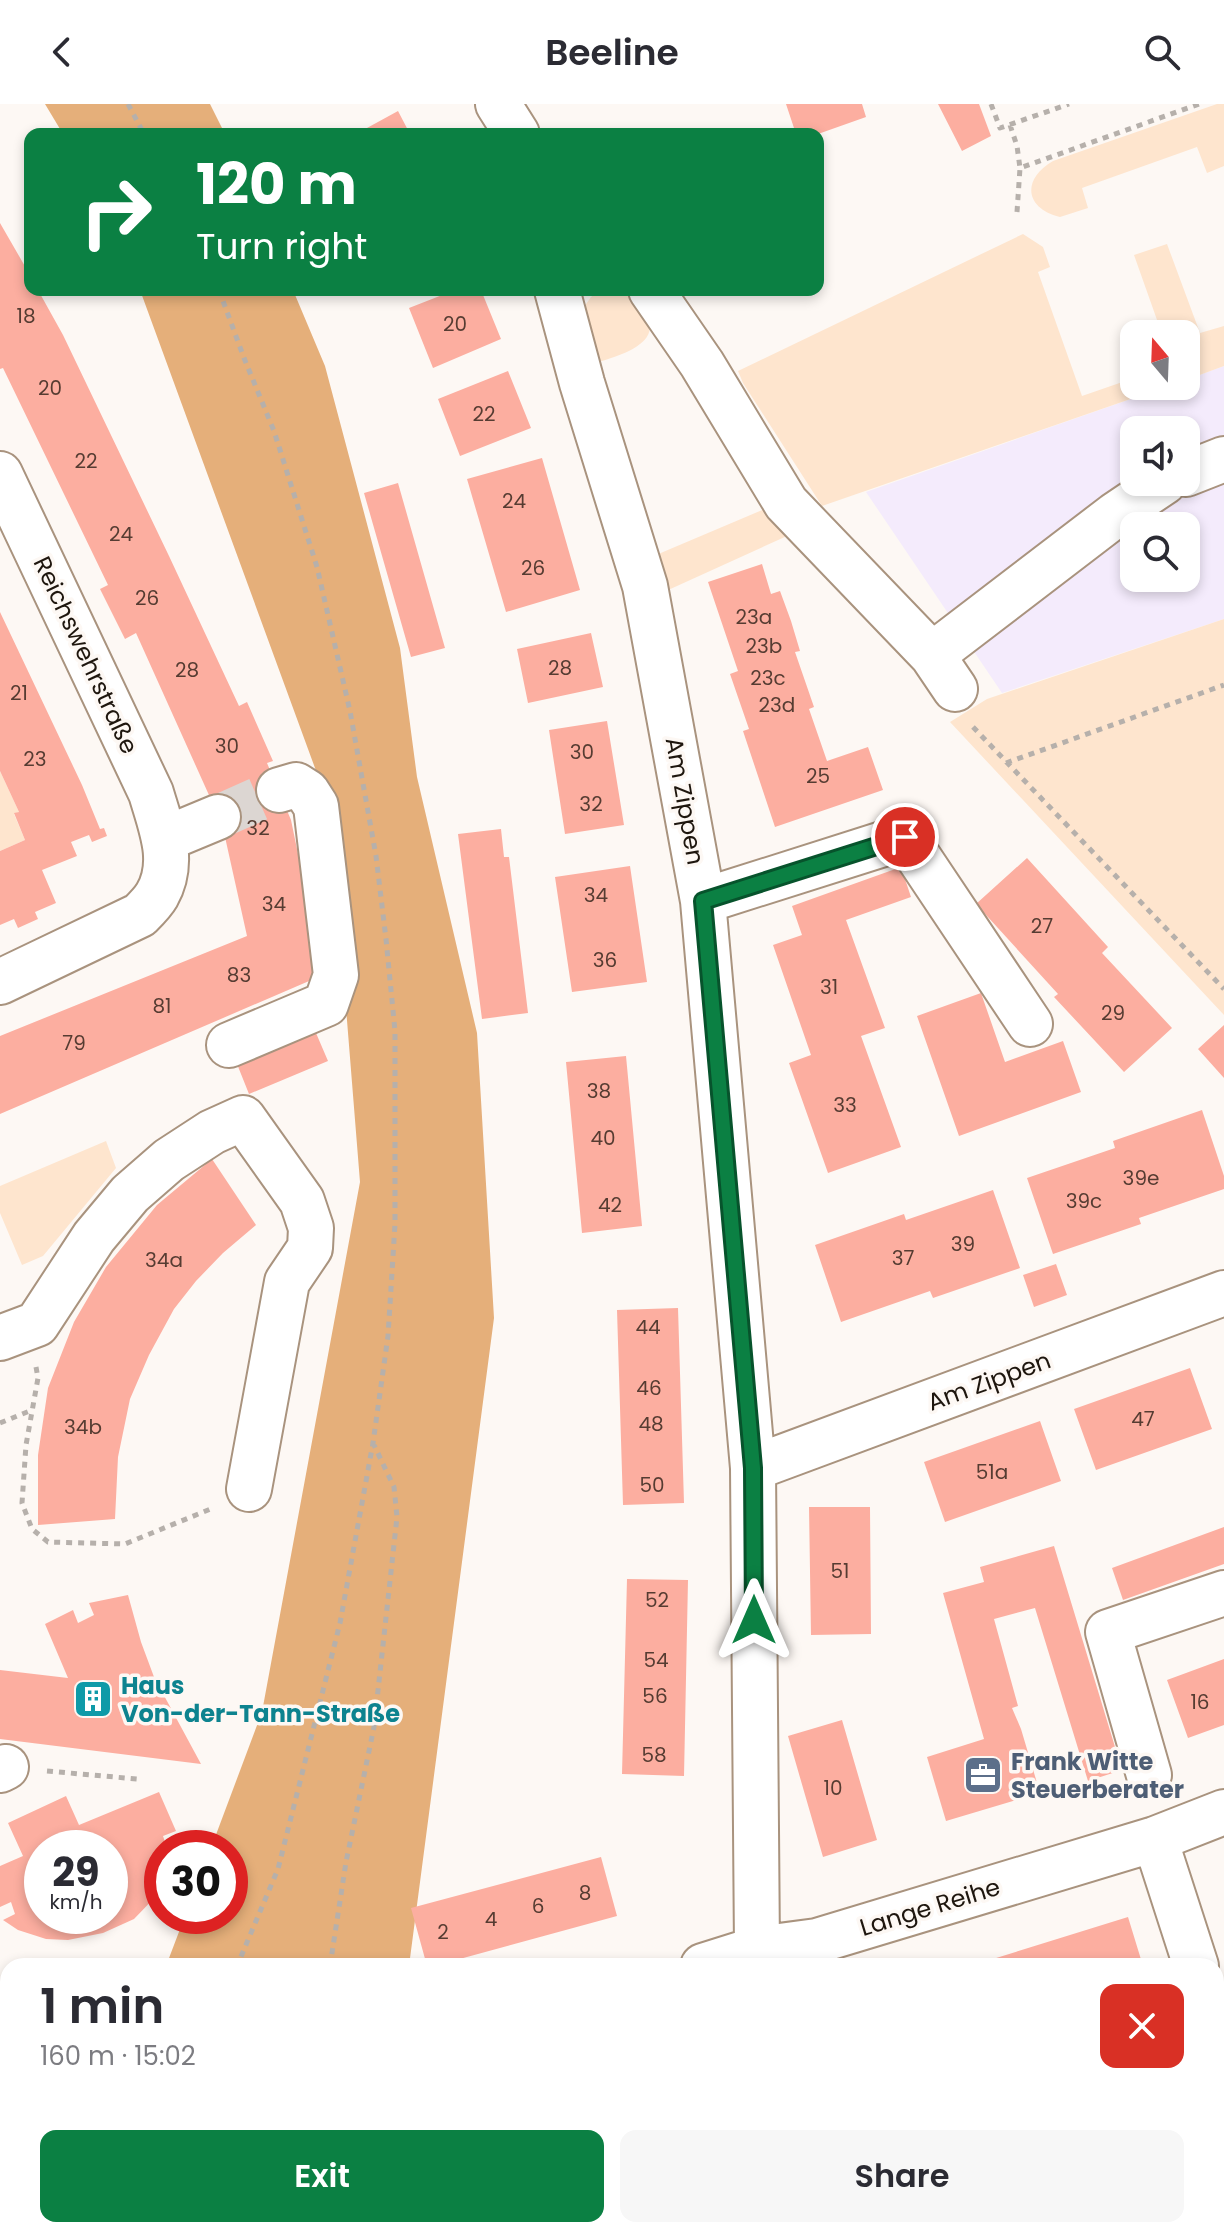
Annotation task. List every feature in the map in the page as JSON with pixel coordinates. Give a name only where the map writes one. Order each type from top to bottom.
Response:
[{"type":"street","points":[[498,104],[513,128]]},
{"type":"street","name":"Am Zippen","points":[[559,296],[582,383],[645,586],[703,901],[753,1468],[757,1949]]},
{"type":"street","points":[[655,296],[702,364],[786,503],[943,672],[1115,515],[1143,496]]},
{"type":"street","points":[[1200,468],[1224,459]]},
{"type":"street","name":"Reichswehrstraße","points":[[0,474],[151,793],[165,839],[167,868],[157,895],[140,915],[0,982]]},
{"type":"street","points":[[229,1045],[326,1004],[336,975],[316,806],[307,792],[296,785],[279,790]]},
{"type":"street","points":[[165,839],[218,817]]},
{"type":"street","points":[[703,901],[905,837],[1030,1024]]},
{"type":"street","points":[[12,1333],[37,1324],[94,1237],[130,1194],[169,1160],[212,1132],[243,1118],[302,1201],[311,1228],[310,1248],[287,1282],[249,1489]]},
{"type":"street","name":"Am Zippen","points":[[753,1468],[1224,1293]]},
{"type":"street","points":[[1149,1775],[1108,1632],[1224,1593]]},
{"type":"street","name":"Lange Reihe","points":[[728,1958],[757,1949],[817,1941],[1155,1839],[1224,1812]]},
{"type":"street","points":[[1155,1839],[1193,1958]]},
{"type":"path","points":[[128,104],[141,128]]},
{"type":"path","points":[[991,104],[1000,128],[1069,104]]},
{"type":"path","points":[[1020,168],[1199,104]]},
{"type":"path","points":[[1010,125],[1020,168],[1017,212]]},
{"type":"path","points":[[221,296],[274,431],[317,567],[350,711],[376,856],[395,1031],[395,1224],[388,1336],[373,1443],[340,1623],[282,1854],[240,1958]]},
{"type":"path","points":[[943,672],[954,706],[1224,989]]},
{"type":"path","points":[[1006,763],[1224,685]]},
{"type":"path","points":[[12,1333],[33,1347],[38,1378],[26,1445],[22,1503],[32,1529],[48,1542],[125,1544],[234,1500],[249,1489]]},
{"type":"path","points":[[0,1423],[32,1410]]},
{"type":"path","points":[[331,1958],[346,1862],[374,1727],[397,1517],[394,1487],[373,1443]]},
{"type":"path","points":[[3,1769],[137,1779]]},
{"type":"shaded area","points":[[45,104],[210,104],[222,128],[59,128]]},
{"type":"shaded area","points":[[1224,104],[1224,166],[1207,173],[1197,147],[1082,188],[1088,208],[1060,217],[1048,213],[1034,200],[1032,184],[1043,168],[1053,161]]},
{"type":"shaded area","points":[[1023,234],[1043,247],[1050,267],[1038,272],[1082,396],[1120,383],[1120,400],[1128,400],[822,506],[738,371]]},
{"type":"shaded area","points":[[1167,244],[1195,320],[1157,320],[1134,255]]},
{"type":"shaded area","points":[[142,296],[296,296],[325,366],[400,648],[417,777],[477,1033],[494,1318],[410,1958],[169,1958],[178,1934],[248,1934],[248,1830],[218,1830],[262,1712],[360,1182],[330,809]]},
{"type":"shaded area","points":[[635,296],[648,318],[650,328],[642,343],[624,354],[596,363],[584,307],[591,297]]},
{"type":"shaded area","points":[[1224,326],[1224,366],[1200,375],[1200,333]]},
{"type":"shaded area","points":[[1224,366],[1224,619],[1002,693],[866,492],[1128,400],[1200,400],[1200,375]]},
{"type":"shaded area","points":[[767,508],[787,536],[666,591],[656,555]]},
{"type":"shaded area","points":[[1224,619],[1224,1015],[950,722],[987,699]]},
{"type":"shaded area","points":[[0,771],[19,812],[14,814],[25,840],[0,851]]},
{"type":"shaded area","points":[[106,1141],[116,1168],[43,1256],[22,1265],[0,1213],[0,1186]]},
{"type":"building","points":[[786,104],[862,104],[866,117],[824,132],[824,128],[794,128]]},
{"type":"building","points":[[938,104],[979,104],[991,136],[962,151]]},
{"type":"building","points":[[398,111],[407,128],[367,128]]},
{"type":"building","points":[[0,223],[24,265],[24,296],[41,296],[63,335],[239,706],[247,702],[273,761],[267,763],[291,820],[323,975],[0,1114],[0,1036],[247,936],[225,837],[213,804],[136,633],[125,639],[100,589],[108,585],[3,368],[0,369]]},
{"type":"building","points":[[440,296],[483,296],[501,339],[433,368],[409,308]]},
{"type":"building","points":[[508,371],[531,428],[460,456],[438,399]]},
{"type":"building","points":[[542,458],[580,590],[506,612],[467,479]]},
{"type":"building","points":[[398,483],[445,648],[411,657],[364,493]]},
{"type":"building","points":[[762,564],[771,594],[780,591],[791,621],[800,651],[795,652],[814,707],[809,709],[827,761],[868,747],[883,790],[775,827],[743,731],[749,729],[730,674],[738,671],[708,582]]},
{"type":"building","points":[[0,612],[100,829],[104,828],[107,836],[92,842],[89,835],[71,842],[77,856],[42,870],[56,903],[35,912],[38,919],[18,928],[14,919],[0,925],[0,851],[25,840],[14,813],[19,812],[0,771]]},
{"type":"building","points":[[591,633],[603,687],[528,703],[517,649]]},
{"type":"building","points":[[607,721],[624,825],[565,834],[549,730]]},
{"type":"building","points":[[501,829],[504,857],[509,857],[528,1013],[482,1019],[458,834]]},
{"type":"building","points":[[1027,858],[1108,947],[1102,953],[1172,1028],[1124,1072],[1054,997],[1058,994],[976,904]]},
{"type":"building","points":[[630,866],[647,982],[572,992],[555,877]]},
{"type":"building","points":[[901,867],[911,897],[846,920],[885,1028],[861,1036],[901,1147],[828,1173],[789,1063],[811,1055],[773,945],[802,935],[792,906]]},
{"type":"building","points":[[981,993],[1005,1062],[1063,1041],[1081,1092],[959,1136],[917,1016]]},
{"type":"building","points":[[1224,1025],[1224,1078],[1198,1049]]},
{"type":"building","points":[[313,1026],[328,1061],[249,1094],[235,1059]]},
{"type":"building","points":[[626,1056],[642,1226],[582,1233],[566,1062]]},
{"type":"building","points":[[1202,1110],[1224,1176],[1224,1189],[1139,1218],[1141,1224],[1053,1254],[1027,1178],[1115,1148],[1113,1141]]},
{"type":"building","points":[[212,1159],[256,1225],[196,1281],[174,1309],[149,1355],[130,1399],[118,1457],[115,1519],[38,1525],[38,1455],[48,1388],[74,1322],[106,1267],[157,1205]]},
{"type":"building","points":[[993,1190],[1020,1268],[933,1298],[930,1291],[841,1322],[815,1245],[904,1214],[906,1220]]},
{"type":"building","points":[[1056,1264],[1067,1295],[1034,1307],[1023,1275]]},
{"type":"building","points":[[678,1308],[684,1503],[623,1505],[617,1310]]},
{"type":"building","points":[[1190,1368],[1212,1429],[1096,1470],[1074,1409]]},
{"type":"building","points":[[1040,1421],[1061,1481],[945,1522],[924,1462]]},
{"type":"building","points":[[809,1507],[870,1507],[871,1634],[811,1635]]},
{"type":"building","points":[[1224,1527],[1224,1564],[1123,1600],[1112,1568]]},
{"type":"building","points":[[1054,1546],[1122,1770],[1088,1781],[1035,1608],[994,1619],[1018,1706],[1012,1708],[1040,1793],[946,1821],[927,1757],[984,1739],[943,1593],[984,1582],[980,1567]]},
{"type":"building","points":[[627,1579],[688,1580],[684,1776],[622,1774]]},
{"type":"building","name":"Haus Von-der-Tann-Straße","points":[[128,1595],[154,1677],[201,1764],[0,1739],[0,1670],[68,1678],[45,1624],[73,1610],[78,1623],[94,1615],[89,1603]]},
{"type":"building","points":[[1224,1659],[1224,1725],[1188,1738],[1167,1680]]},
{"type":"building","points":[[842,1720],[877,1840],[823,1857],[788,1736]]},
{"type":"building","points":[[159,1792],[176,1830],[144,1830],[144,1909],[128,1922],[128,1830],[24,1830],[24,1932],[18,1930],[3,1920],[15,1914],[11,1902],[0,1907],[0,1866],[23,1856],[8,1823],[66,1796],[79,1825]]},
{"type":"building","points":[[601,1857],[617,1916],[463,1958],[425,1958],[411,1908]]},
{"type":"building","points":[[1128,1917],[1141,1958],[996,1958]]},
{"type":"building","points":[[30,1934],[98,1934],[68,1940],[46,1939]]},
{"type":"tunnel","points":[[218,817],[279,790]]},
{"type":"place","name":"Haus Von-der-Tann-Straße","points":[[93,1699]]},
{"type":"place","name":"Frank Witte Steuerberater","points":[[983,1775]]},
{"type":"route","points":[[754,1620],[753,1468],[703,901],[905,837]]}]
